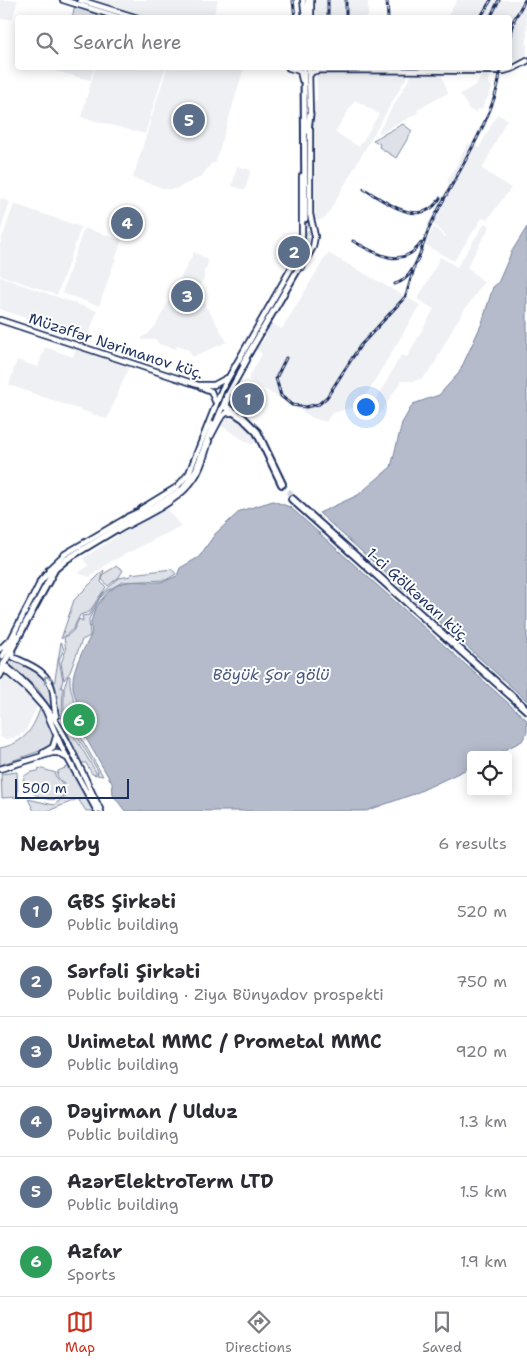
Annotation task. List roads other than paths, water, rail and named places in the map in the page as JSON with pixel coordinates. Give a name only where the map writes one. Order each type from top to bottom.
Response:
[{"type":"highway","points":[[227,396],[226,407],[246,421],[259,436],[280,484],[255,433],[245,423],[230,413]]},
{"type":"highway","name":"1-ci Gölkənarı küç.","points":[[294,500],[527,709]]},
{"type":"main road","points":[[63,0],[122,15]]},
{"type":"main road","points":[[80,0],[114,15]]},
{"type":"main road","points":[[307,0],[307,15]]},
{"type":"main road","points":[[512,69],[527,61]]},
{"type":"main road","points":[[173,495],[186,486],[196,470],[211,424],[214,407],[228,377],[241,362],[307,258],[315,237],[315,227],[306,217],[302,82],[300,71],[296,70]]},
{"type":"main road","points":[[302,82],[306,70]]},
{"type":"main road","points":[[173,495],[186,478],[211,424],[219,414],[236,379],[241,362],[298,263],[303,250],[302,232],[306,217],[310,114],[307,70]]},
{"type":"main road","points":[[306,131],[302,116],[307,70]]},
{"type":"main road","points":[[306,217],[307,70]]},
{"type":"main road","points":[[309,81],[311,72],[319,70],[507,70]]},
{"type":"main road","points":[[304,93],[306,131]]},
{"type":"main road","points":[[306,131],[310,114]]},
{"type":"main road","points":[[302,232],[307,226],[315,227]]},
{"type":"main road","points":[[302,232],[304,240],[308,243],[312,242],[315,237]]},
{"type":"main road","points":[[303,250],[303,247],[308,248],[307,258]]},
{"type":"main road","points":[[0,320],[198,385],[214,385],[228,377]]},
{"type":"main road","name":"Müzəffər Nərimanov küç.","points":[[0,320],[208,390],[214,395],[213,415],[219,414]]},
{"type":"main road","points":[[233,369],[238,372],[236,379]]},
{"type":"main road","points":[[219,414],[224,411],[230,413]]},
{"type":"main road","points":[[2,670],[12,651],[15,637],[35,598],[65,563],[189,485],[197,474],[211,436],[221,417],[225,413],[230,413]]},
{"type":"main road","points":[[211,424],[211,436]]},
{"type":"main road","points":[[173,495],[193,472],[211,424]]},
{"type":"main road","points":[[26,613],[50,575],[58,566],[173,490],[186,478]]},
{"type":"main road","points":[[2,670],[25,623],[40,582],[56,561],[80,545],[186,486]]},
{"type":"main road","points":[[129,519],[147,511]]},
{"type":"main road","points":[[70,554],[147,511]]},
{"type":"main road","points":[[95,545],[107,535]]},
{"type":"main road","points":[[40,582],[53,567],[80,545]]},
{"type":"main road","points":[[2,670],[26,613],[53,567]]},
{"type":"main road","points":[[1,658],[48,584]]},
{"type":"main road","points":[[0,649],[15,637],[25,623]]},
{"type":"main road","points":[[12,651],[13,657],[39,670],[48,679],[52,689],[59,724]]},
{"type":"main road","points":[[2,670],[38,695],[59,724],[101,811]]},
{"type":"main road","points":[[2,670],[40,702],[49,716],[59,742],[97,811]]},
{"type":"main road","points":[[48,753],[54,745],[56,733]]},
{"type":"main road","points":[[48,753],[56,747],[63,737],[67,740]]},
{"type":"main road","points":[[0,768],[58,750],[68,752],[70,747]]},
{"type":"main road","points":[[48,753],[56,753],[68,759]]},
{"type":"water","points":[[527,227],[527,701],[319,513],[358,495],[391,467],[402,423],[413,404],[439,395],[459,373],[482,323],[493,287],[498,283],[512,251]]},
{"type":"water","name":"Böyük Şor gölü","points":[[273,501],[290,507],[527,720],[527,732],[522,741],[503,751],[467,751],[467,769],[414,794],[366,811],[125,811],[113,795],[112,783],[84,735],[84,717],[73,688],[76,667],[91,635],[94,611],[105,595],[120,584],[134,581],[161,582],[177,576],[180,568],[199,557],[215,534],[240,511]]},
{"type":"tunnel","points":[[306,250],[308,218]]},
{"type":"tunnel","points":[[221,396],[240,362]]},
{"type":"tunnel","points":[[213,424],[225,395]]},
{"type":"tunnel","points":[[282,484],[297,501]]},
{"type":"railway","points":[[293,0],[295,15]]},
{"type":"railway","points":[[328,0],[328,15]]},
{"type":"railway","points":[[346,0],[346,15]]},
{"type":"railway","points":[[387,0],[388,15]]},
{"type":"railway","points":[[482,15],[491,0]]},
{"type":"railway","points":[[492,15],[499,0]]},
{"type":"railway","points":[[512,23],[525,0]]},
{"type":"railway","points":[[512,30],[514,21]]},
{"type":"railway","points":[[395,284],[407,277],[415,265],[431,224],[473,147],[492,104],[498,85],[500,70]]},
{"type":"railway","points":[[364,189],[393,206],[413,213],[423,212],[432,207],[440,198]]},
{"type":"railway","points":[[353,241],[371,251],[397,258],[406,256],[421,243]]},
{"type":"railway","points":[[286,358],[276,378],[281,396],[292,405],[306,407],[319,404],[327,397],[360,346],[406,296],[414,268]]},
{"type":"place","name":"AzərElektroTerm LTD","points":[[189,120]]},
{"type":"place","name":"Dəyirman / Ulduz","points":[[127,223]]},
{"type":"place","name":"Sərfəli Şirkəti","points":[[294,252]]},
{"type":"place","name":"Unimetal MMC / Prometal MMC","points":[[187,296]]},
{"type":"place","name":"GBS Şirkəti","points":[[248,399]]},
{"type":"place","name":"Azfar","points":[[79,720]]}]
